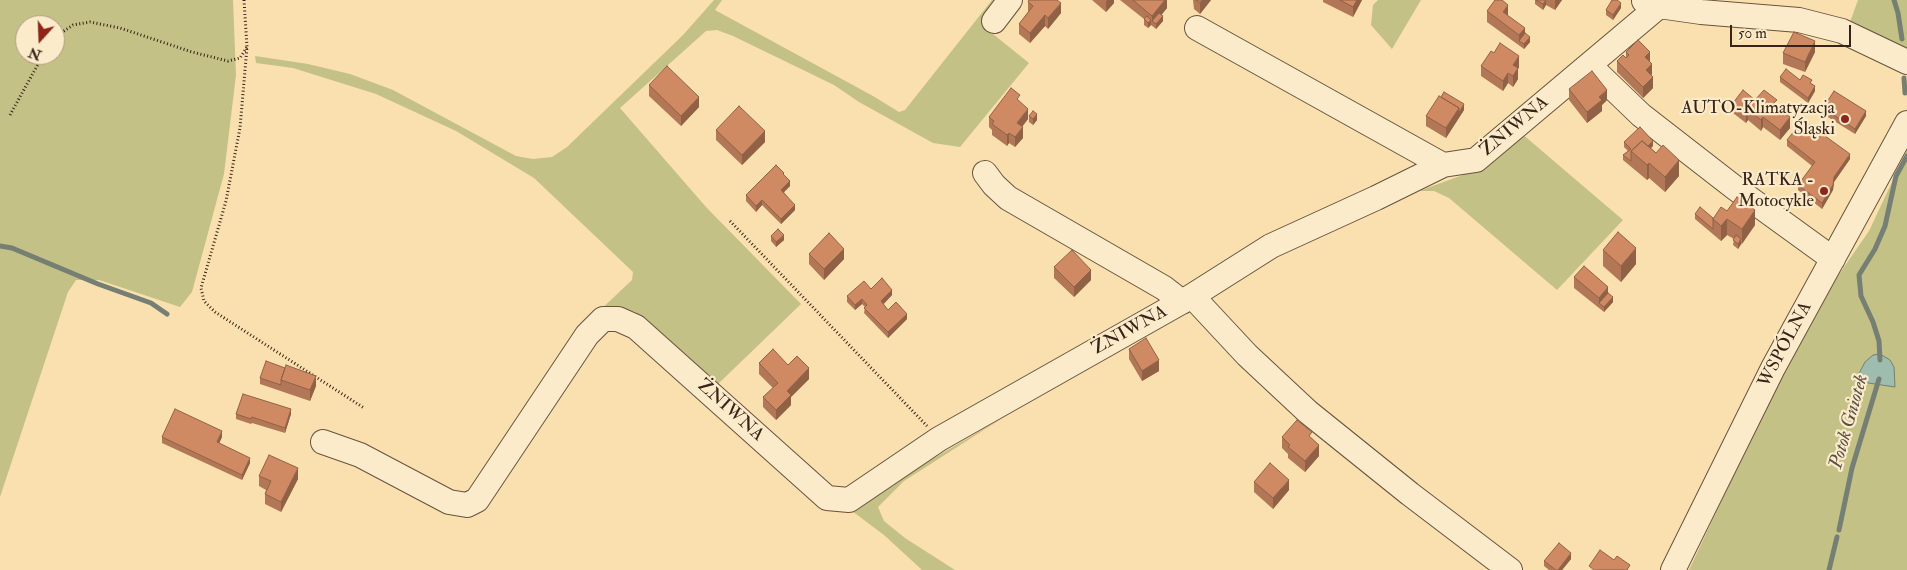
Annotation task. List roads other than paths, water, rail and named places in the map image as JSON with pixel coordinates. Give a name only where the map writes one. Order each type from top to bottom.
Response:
[{"type":"street","points":[[994,21],[1010,0]]},
{"type":"street","points":[[1650,3],[1702,12],[1799,20],[1842,31],[1907,62]]},
{"type":"street","name":"ŻNIWNA","points":[[323,442],[360,455],[449,502],[467,505],[477,500],[587,335],[603,318],[618,319],[636,327],[827,498],[849,500],[939,439],[1187,299],[1271,246],[1376,198],[1443,164],[1476,160],[1589,65],[1650,3]]},
{"type":"street","points":[[1197,28],[1443,164]]},
{"type":"street","points":[[1589,65],[1641,115],[1735,188],[1833,259]]},
{"type":"street","name":"WSPÓLNA","points":[[1673,570],[1772,368],[1907,123]]},
{"type":"street","points":[[986,173],[994,185],[1008,198],[1164,288],[1187,299],[1308,412],[1410,494],[1510,570]]},
{"type":"waterway","name":"Potok Gniotek","points":[[1894,0],[1902,39]]},
{"type":"waterway","name":"Potok Gniotek","points":[[1904,78],[1905,93]]},
{"type":"waterway","name":"Potok Gniotek","points":[[1880,360],[1879,341],[1861,296],[1859,275],[1875,249],[1885,226],[1896,176],[1907,156]]},
{"type":"waterway","points":[[0,246],[12,248],[98,284],[151,303],[167,314]]},
{"type":"waterway","name":"Potok Gniotek","points":[[1839,530],[1852,468],[1879,379]]},
{"type":"waterway","name":"Potok Gniotek","points":[[1829,570],[1837,537]]},
{"type":"place","name":"AUTO-Klimatyzacja Śląski","points":[[1845,119]]},
{"type":"place","name":"RATKA - Motocykle","points":[[1824,191]]}]
